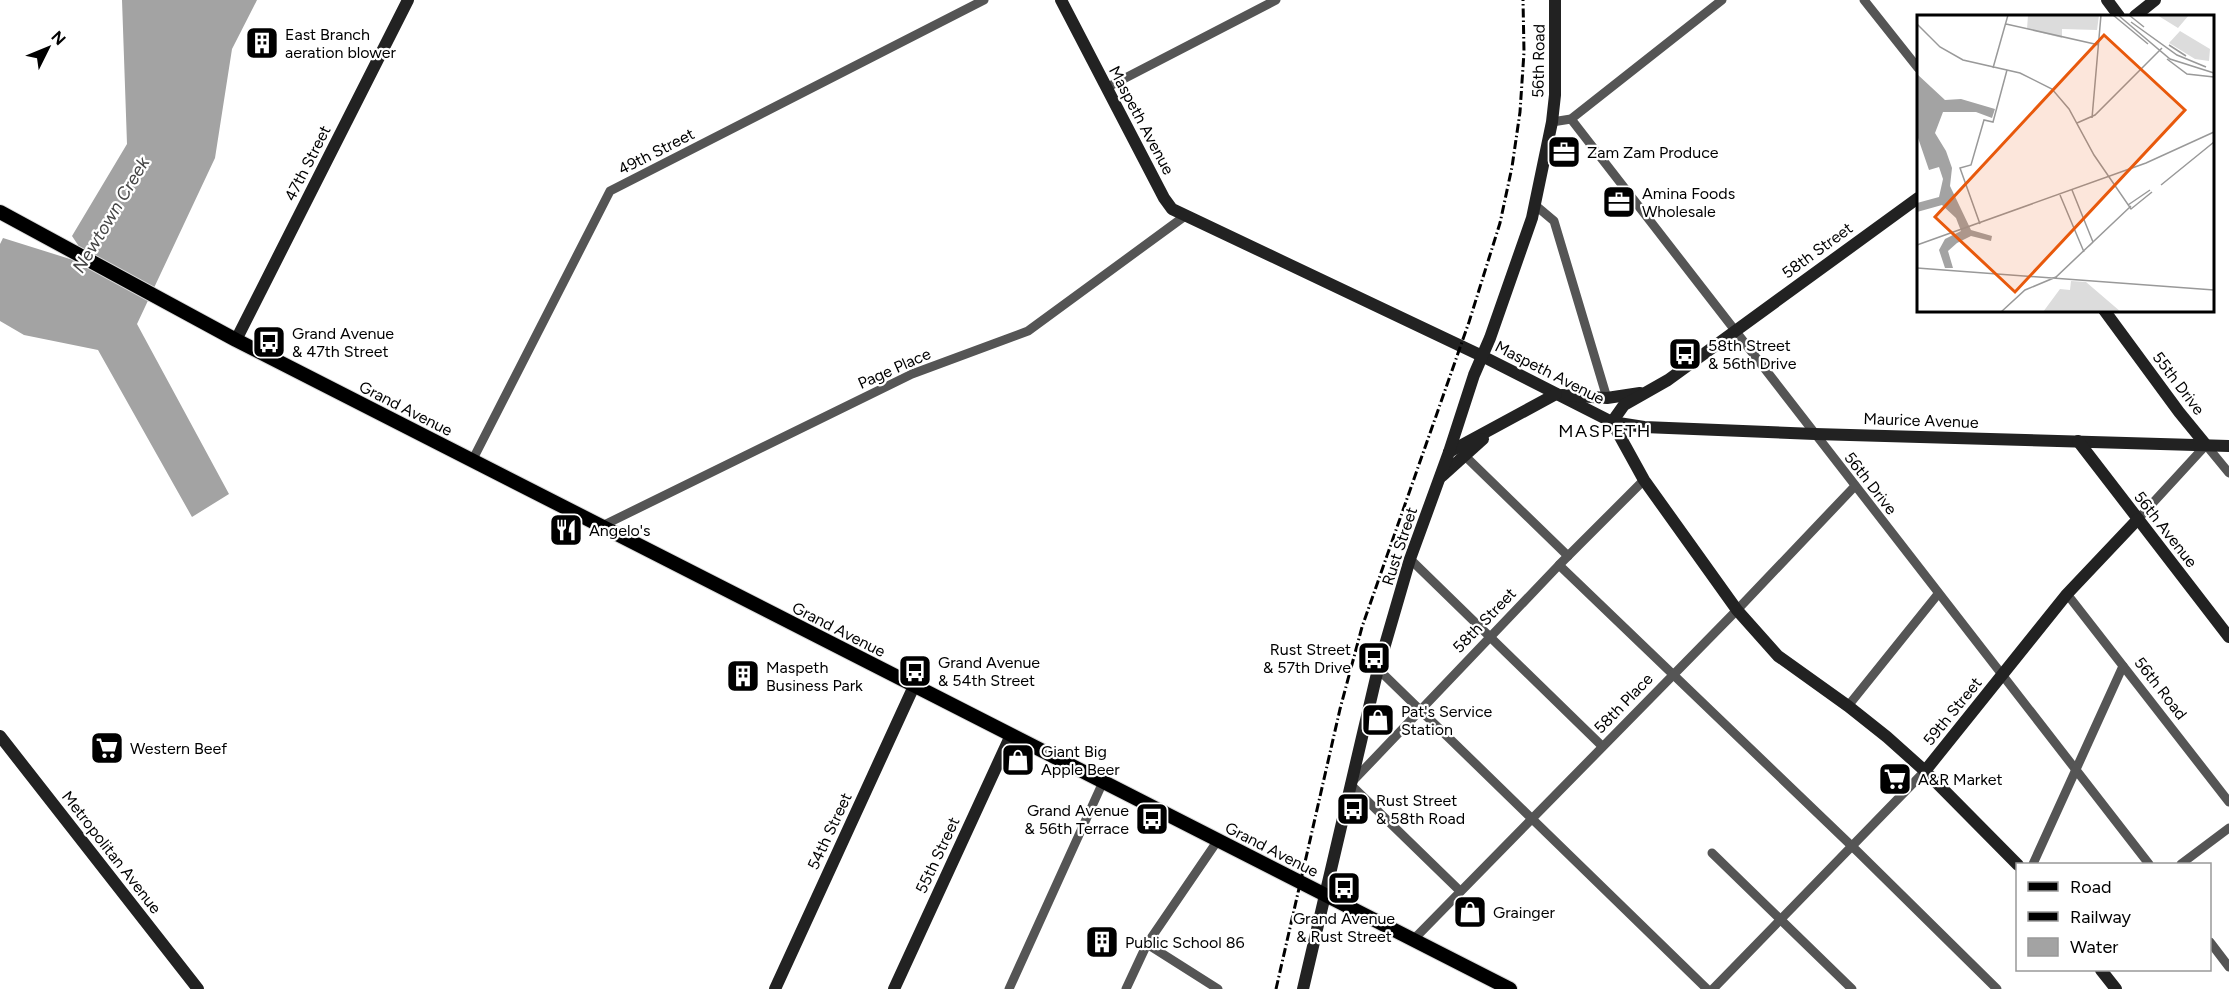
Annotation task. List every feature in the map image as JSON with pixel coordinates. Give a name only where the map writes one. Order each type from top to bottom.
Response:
[{"type":"main road","name":"47th Street","points":[[236,340],[408,0]]},
{"type":"main road","name":"Maspeth Avenue","points":[[1061,0],[1164,198],[1172,209],[1482,357],[1612,422],[1644,480],[1737,610],[1778,656],[1848,706],[1925,771],[2016,863]]},
{"type":"main road","name":"56th Road","points":[[1552,122],[1555,95],[1555,0]]},
{"type":"main road","points":[[2107,0],[2118,15]]},
{"type":"main road","points":[[2136,15],[2155,0]]},
{"type":"main road","name":"Rust Street","points":[[1303,989],[1378,669],[1410,559],[1474,375],[1532,219],[1552,122]]},
{"type":"main road","name":"58th Street","points":[[1612,422],[1624,405],[1668,380],[1917,199]]},
{"type":"main road","name":"Grand Avenue","points":[[0,212],[236,340],[1510,989]]},
{"type":"main road","name":"55th Drive","points":[[2105,312],[2206,445]]},
{"type":"main road","name":"58th Street","points":[[1556,394],[1607,398],[1647,392]]},
{"type":"main road","points":[[1449,452],[1556,394]]},
{"type":"main road","name":"Maurice Avenue","points":[[1612,422],[1644,427],[1815,434],[2229,446]]},
{"type":"main road","points":[[1440,478],[1495,428]]},
{"type":"main road","name":"56th Avenue","points":[[2078,441],[2229,637]]},
{"type":"main road","name":"59th Street","points":[[1925,771],[2067,594],[2138,519]]},
{"type":"main road","name":"54th Street","points":[[775,989],[914,686]]},
{"type":"main road","name":"55th Street","points":[[894,989],[1011,735]]},
{"type":"main road","name":"Metropolitan Avenue","points":[[0,736],[198,989]]},
{"type":"main road","points":[[2103,971],[2116,989]]},
{"type":"street","name":"49th Street","points":[[472,461],[610,191],[984,0]]},
{"type":"street","points":[[1106,88],[1276,0]]},
{"type":"street","points":[[1552,122],[1571,119],[1722,0]]},
{"type":"street","points":[[1864,0],[1917,67]]},
{"type":"street","name":"56th Drive","points":[[1571,119],[2148,863]]},
{"type":"street","points":[[1535,205],[1554,221],[1607,398]]},
{"type":"street","name":"Page Place","points":[[602,526],[912,374],[1028,331],[1185,216]]},
{"type":"street","name":"55th Drive","points":[[2206,445],[2229,473]]},
{"type":"street","name":"59th Street","points":[[2138,519],[2206,445]]},
{"type":"street","points":[[1465,456],[1568,556]]},
{"type":"street","name":"58th Street","points":[[1350,784],[1559,564],[1644,480]]},
{"type":"street","name":"58th Place","points":[[1413,940],[1737,610],[1855,486]]},
{"type":"street","points":[[1410,559],[1602,746]]},
{"type":"street","points":[[1559,564],[1996,989]]},
{"type":"street","points":[[1848,706],[1938,594]]},
{"type":"street","name":"56th Road","points":[[2067,594],[2229,802]]},
{"type":"street","points":[[2033,863],[2123,666]]},
{"type":"street","points":[[1378,669],[1707,989]]},
{"type":"street","name":"59th Street","points":[[1713,989],[1925,771]]},
{"type":"street","points":[[1009,989],[1103,782]]},
{"type":"street","points":[[1350,784],[1460,891]]},
{"type":"street","points":[[2182,863],[2229,828]]},
{"type":"street","points":[[1126,989],[1147,944],[1218,840]]},
{"type":"street","points":[[1712,854],[1852,989]]},
{"type":"street","points":[[2211,943],[2229,968]]},
{"type":"street","points":[[1147,944],[1218,989]]},
{"type":"water","name":"Newtown Creek","points":[[122,0],[257,0],[232,49],[215,158],[137,324],[229,494],[192,517],[98,350],[24,335],[0,321],[0,244],[3,238],[70,259],[78,245],[72,236],[127,144]]},
{"type":"railway","points":[[1276,989],[1340,709],[1362,627],[1469,322],[1500,223],[1512,167],[1520,112],[1524,52],[1523,0]]},
{"type":"place","name":"East Branch aeration blower","points":[[262,43]]},
{"type":"place","name":"Zam Zam Produce","points":[[1564,152]]},
{"type":"place","name":"Amina Foods Wholesale","points":[[1619,202]]},
{"type":"place","name":"Grand Avenue & 47th Street","points":[[269,342]]},
{"type":"place","name":"58th Street & 56th Drive","points":[[1685,354]]},
{"type":"place","name":"Angelo's","points":[[566,530]]},
{"type":"place","name":"Rust Street & 57th Drive","points":[[1374,658]]},
{"type":"place","name":"Grand Avenue & 54th Street","points":[[915,671]]},
{"type":"place","name":"Maspeth Business Park","points":[[743,676]]},
{"type":"place","name":"Pat's Service Station","points":[[1378,720]]},
{"type":"place","name":"Western Beef","points":[[107,748]]},
{"type":"place","name":"Giant Big Apple Beer","points":[[1018,760]]},
{"type":"place","name":"A&R Market","points":[[1895,779]]},
{"type":"place","name":"Rust Street & 58th Road","points":[[1353,809]]},
{"type":"place","name":"Grand Avenue & 56th Terrace","points":[[1152,819]]},
{"type":"place","name":"Grand Avenue & Rust Street","points":[[1344,888]]},
{"type":"place","name":"Grainger","points":[[1470,912]]},
{"type":"place","name":"Public School 86","points":[[1102,942]]},
{"type":"district","name":"MASPETH","points":[[1605,431]]}]
